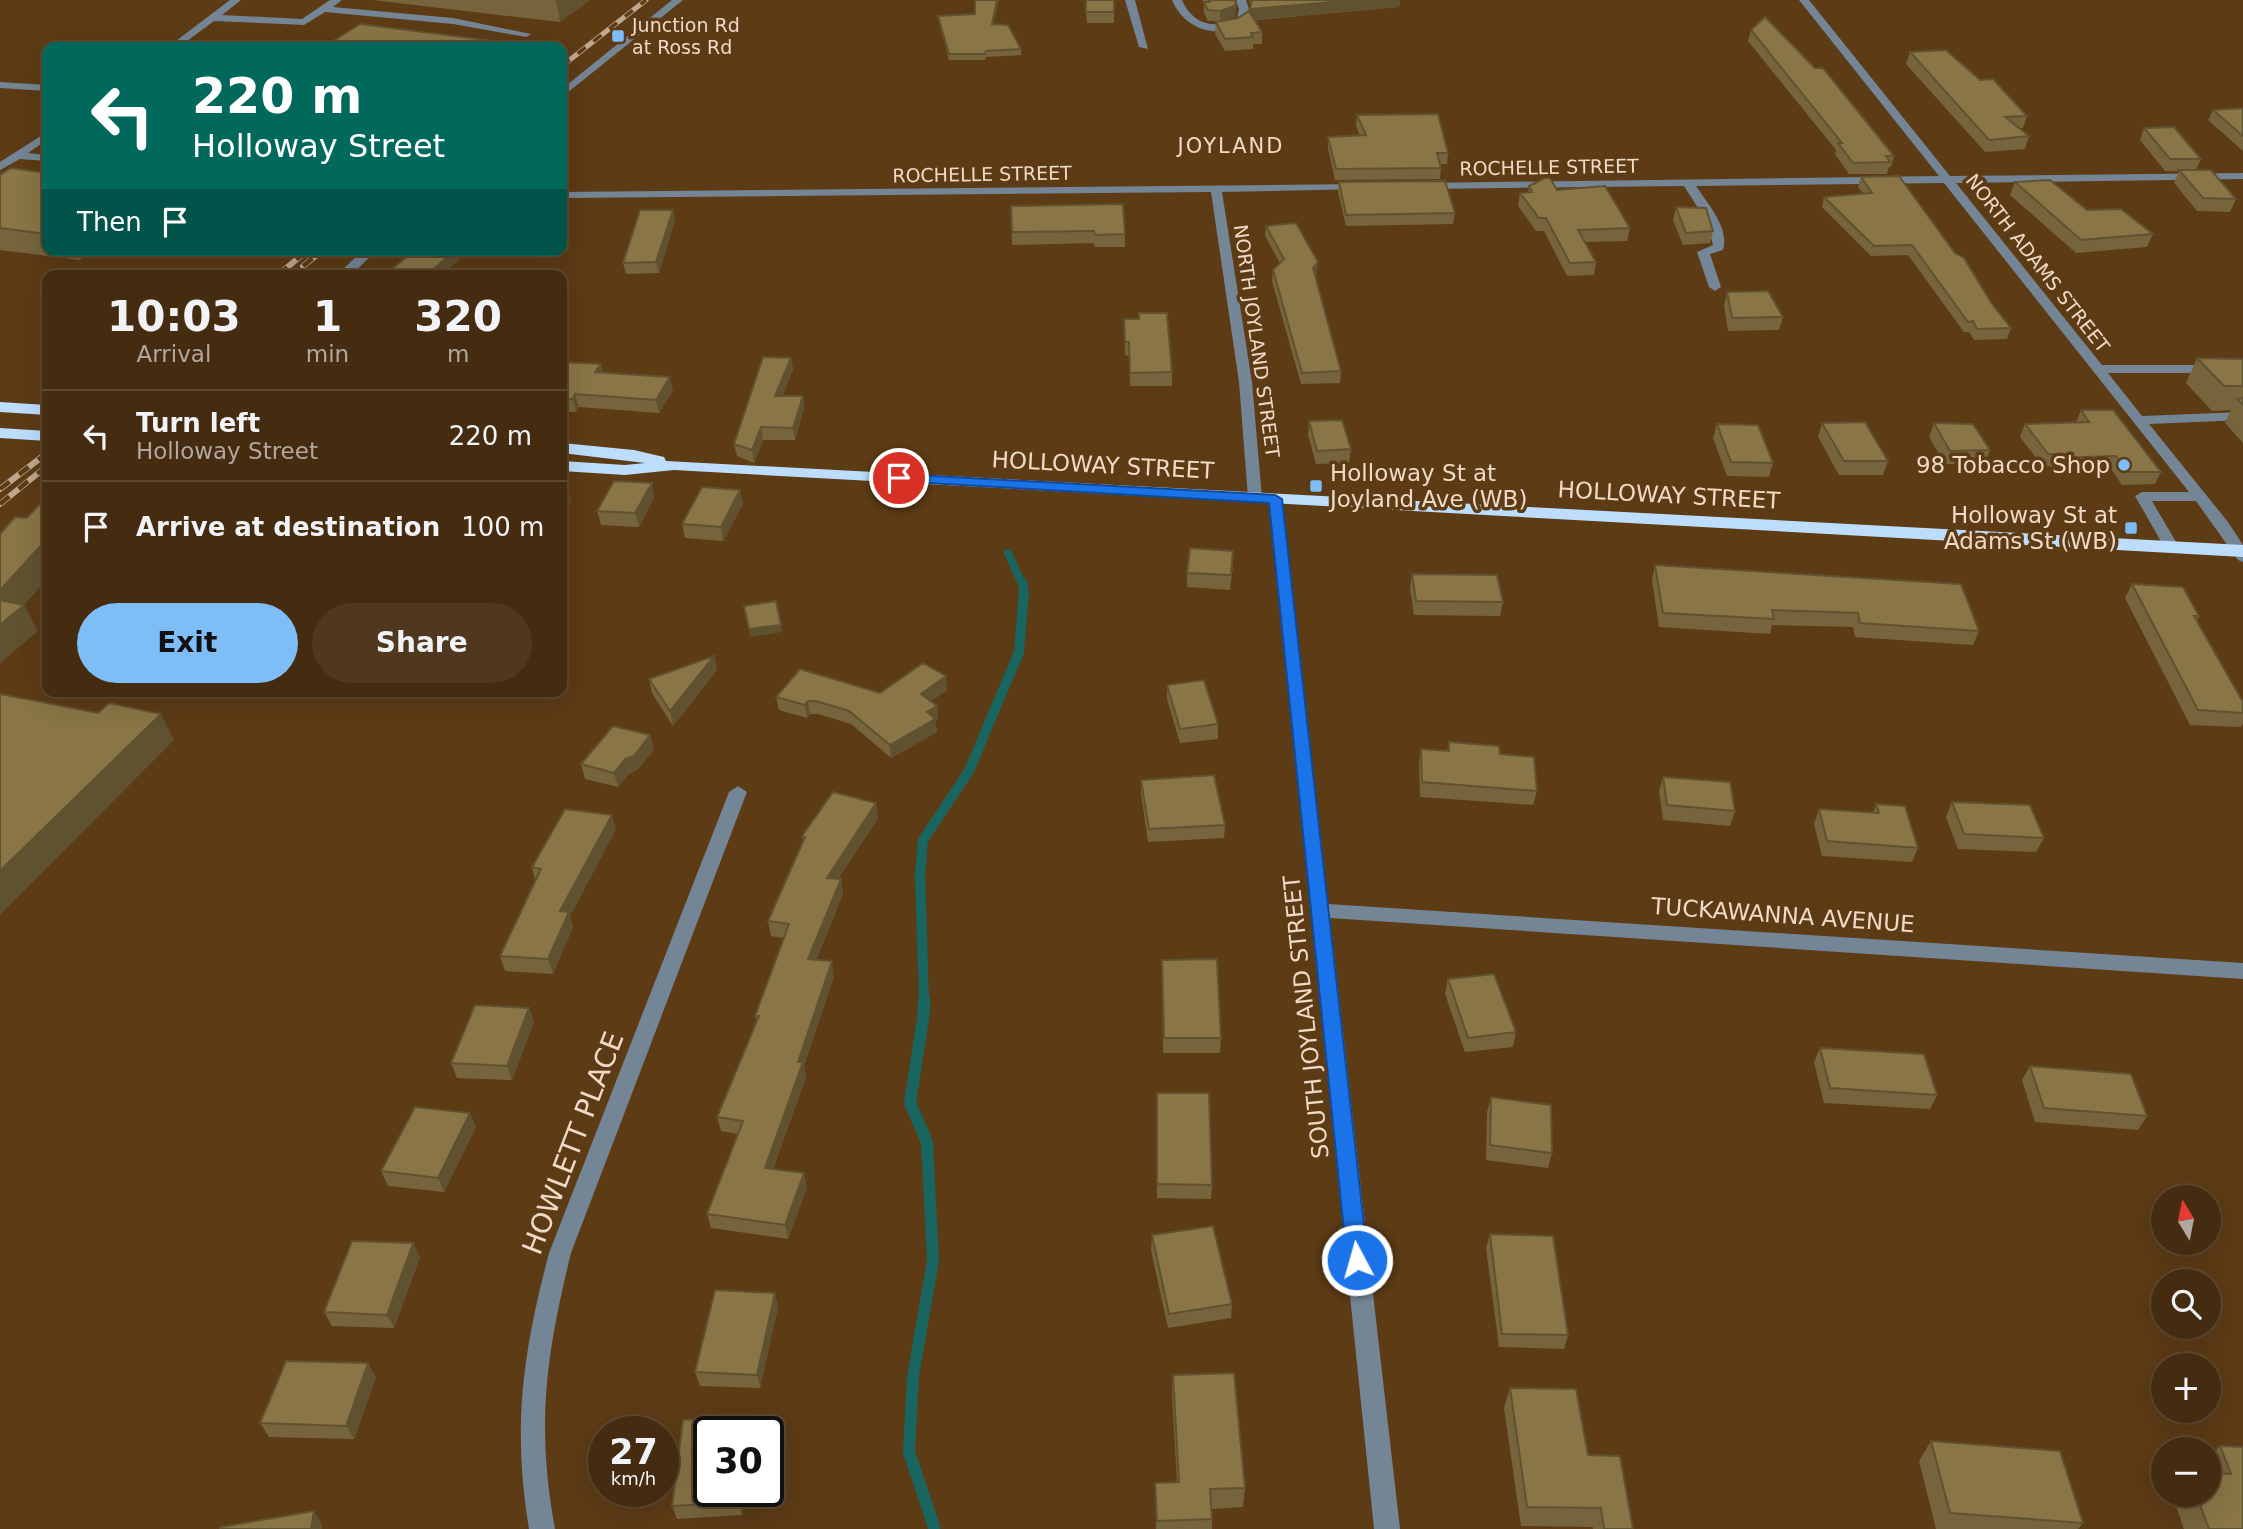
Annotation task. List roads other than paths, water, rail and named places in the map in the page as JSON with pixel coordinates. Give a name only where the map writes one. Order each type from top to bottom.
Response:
[{"type":"highway","points":[[0,407],[42,410]]},
{"type":"highway","points":[[0,433],[42,436]]},
{"type":"highway","name":"HOLLOWAY STREET","points":[[567,448],[634,455],[674,465]]},
{"type":"highway","name":"HOLLOWAY STREET","points":[[567,466],[625,470],[674,465],[2242,553]]},
{"type":"street","points":[[180,42],[236,0]]},
{"type":"street","points":[[214,18],[304,22],[337,0]]},
{"type":"street","points":[[567,90],[678,0]]},
{"type":"street","points":[[1130,0],[1144,47]]},
{"type":"street","points":[[1177,0],[1184,16],[1198,24],[1216,28],[1228,27],[1242,20],[1244,9],[1241,0]]},
{"type":"street","name":"NORTH ADAMS STREET","points":[[1804,0],[2242,553]]},
{"type":"street","points":[[323,9],[453,21],[526,34]]},
{"type":"street","points":[[0,85],[42,88]]},
{"type":"street","points":[[0,167],[42,138]]},
{"type":"street","points":[[17,155],[42,158]]},
{"type":"street","name":"ROCHELLE STREET","points":[[1411,186],[2243,176]]},
{"type":"street","points":[[1688,183],[1721,243],[1719,247],[1703,252],[1715,287]]},
{"type":"street","name":"ROCHELLE STREET","points":[[567,195],[1371,186]]},
{"type":"street","name":"NORTH JOYLAND STREET","points":[[1216,189],[1237,316],[1255,470],[1265,499]]},
{"type":"street","points":[[348,270],[364,256]]},
{"type":"street","points":[[2097,369],[2243,369]]},
{"type":"street","points":[[2137,420],[2243,416]]},
{"type":"street","points":[[2171,547],[2142,496],[2199,497]]},
{"type":"street","name":"SOUTH JOYLAND STREET","points":[[1265,499],[1319,910],[1387,1529]]},
{"type":"street","name":"HOWLETT PLACE","points":[[542,1529],[530,1441],[532,1381],[541,1325],[560,1253],[738,792]]},
{"type":"street","name":"TUCKAWANNA AVENUE","points":[[1319,910],[2243,971]]},
{"type":"waterway","points":[[1008,553],[1022,584]]},
{"type":"waterway","points":[[924,1000],[920,875],[923,840],[969,771],[1019,652],[1024,591],[1022,582]]},
{"type":"waterway","points":[[924,1000],[910,1103],[927,1142],[933,1261],[913,1376],[909,1452],[934,1527]]},
{"type":"railway","points":[[567,62],[646,0]]},
{"type":"railway","points":[[284,270],[301,256]]},
{"type":"railway","points":[[303,266],[316,256]]},
{"type":"railway","points":[[0,489],[42,457]]},
{"type":"railway","points":[[0,504],[42,470]]},
{"type":"place","name":"Junction Rd at Ross Rd","points":[[618,36]]},
{"type":"place","name":"98 Tobacco Shop","points":[[2124,465]]},
{"type":"place","name":"Holloway St at Joyland Ave (WB)","points":[[1316,486]]},
{"type":"place","name":"Holloway St at Adams St (WB)","points":[[2131,528]]},
{"type":"district","name":"JOYLAND","points":[[1231,146]]}]
